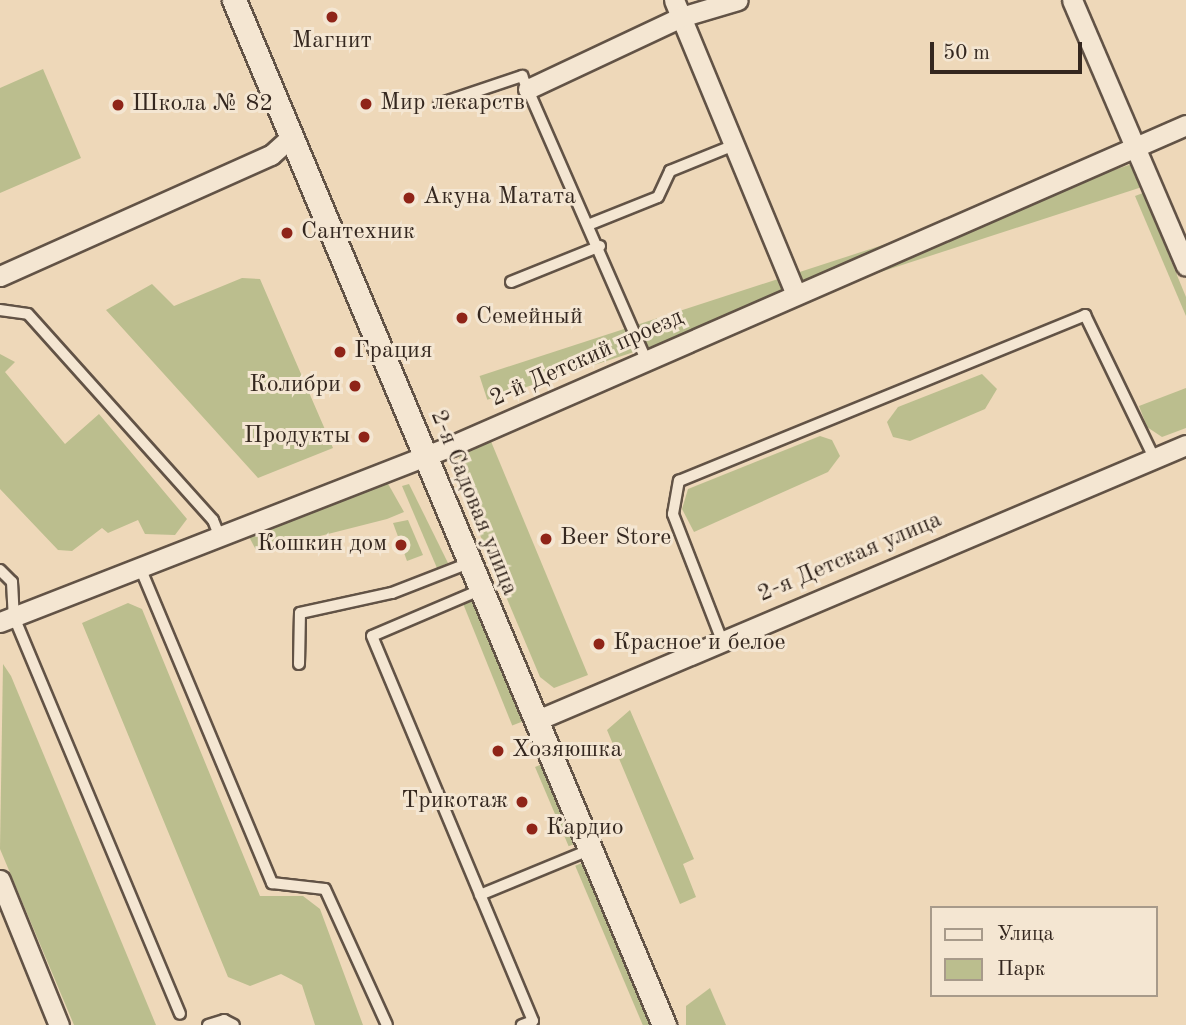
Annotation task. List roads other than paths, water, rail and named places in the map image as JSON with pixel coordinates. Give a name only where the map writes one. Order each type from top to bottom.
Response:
[{"type":"street","name":"2-я Садовая улица","points":[[234,0],[664,1025]]},
{"type":"street","points":[[528,89],[677,8],[737,0]]},
{"type":"street","points":[[1072,0],[1137,146],[1186,266]]},
{"type":"street","points":[[677,8],[796,294]]},
{"type":"street","name":"2-й Детский проезд","points":[[7,619],[139,565],[425,456],[1186,125]]},
{"type":"street","points":[[0,275],[271,155],[292,136]]},
{"type":"street","name":"2-я Детская улица","points":[[535,721],[721,638],[1186,445]]},
{"type":"street","points":[[0,880],[59,1025]]},
{"type":"lane","points":[[439,104],[517,73],[528,89],[588,225],[600,246],[646,360]]},
{"type":"lane","points":[[588,225],[657,197],[670,171],[734,145]]},
{"type":"lane","points":[[511,282],[600,246]]},
{"type":"lane","points":[[0,310],[28,314],[213,520],[219,535]]},
{"type":"lane","points":[[721,638],[673,514],[672,495],[679,481],[691,476],[1085,316],[1154,458]]},
{"type":"lane","points":[[299,664],[300,613],[392,593],[469,563]]},
{"type":"lane","points":[[139,565],[272,883],[324,889],[387,1025]]},
{"type":"lane","points":[[0,570],[12,582],[7,619],[180,1014]]},
{"type":"lane","points":[[480,590],[372,636],[533,1021],[522,1025]]},
{"type":"lane","points":[[480,895],[589,850]]},
{"type":"lane","points":[[208,1025],[225,1020],[234,1025]]},
{"type":"place","name":"Магнит","points":[[332,17]]},
{"type":"place","name":"Мир лекарств","points":[[366,104]]},
{"type":"place","name":"Школа № 82","points":[[118,105]]},
{"type":"place","name":"Акуна Матата","points":[[409,198]]},
{"type":"place","name":"Сантехник","points":[[287,233]]},
{"type":"place","name":"Семейный","points":[[462,318]]},
{"type":"place","name":"Грация","points":[[340,352]]},
{"type":"place","name":"Колибри","points":[[355,386]]},
{"type":"place","name":"Продукты","points":[[364,437]]},
{"type":"place","name":"Beer Store","points":[[546,539]]},
{"type":"place","name":"Кошкин дом","points":[[401,545]]},
{"type":"place","name":"Красное и белое","points":[[599,644]]},
{"type":"place","name":"Хозяюшка","points":[[498,751]]},
{"type":"place","name":"Трикотаж","points":[[522,802]]},
{"type":"place","name":"Кардио","points":[[532,829]]}]
